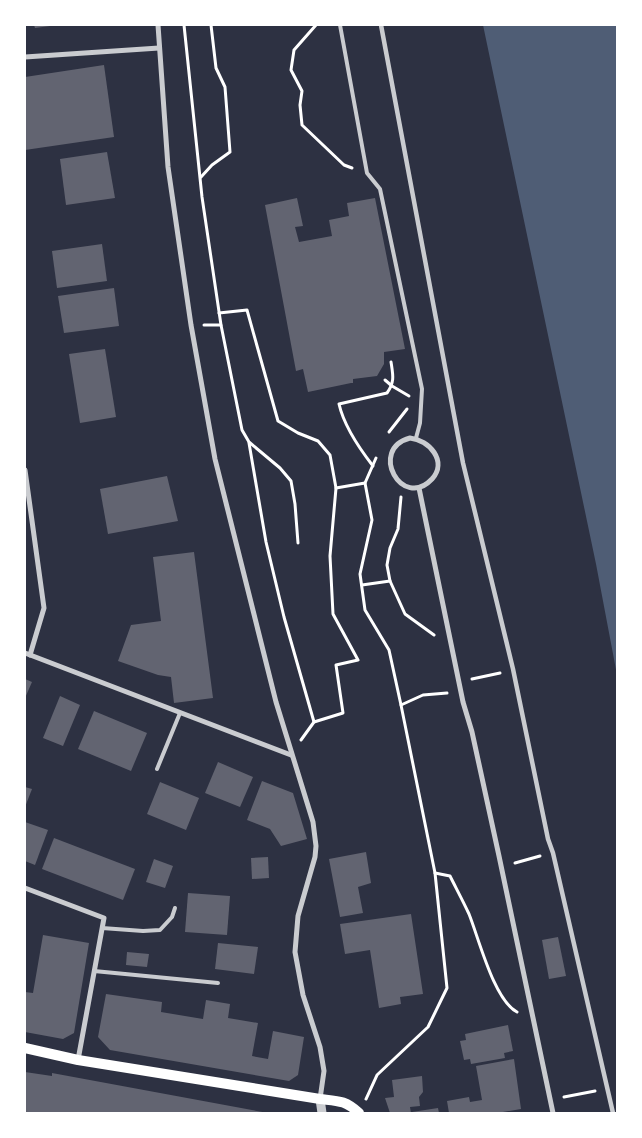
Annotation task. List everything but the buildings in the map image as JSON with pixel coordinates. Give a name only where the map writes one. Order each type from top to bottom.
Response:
[{"type":"main road","points":[[25,1048],[78,1060],[338,1101],[361,1109]]},
{"type":"street","points":[[158,25],[168,167],[178,243],[216,459],[236,548],[291,755],[313,822],[315,835],[315,857],[298,916],[295,952],[303,995],[320,1047],[324,1071],[320,1099],[322,1113]]},
{"type":"street","points":[[381,25],[463,463],[513,669],[548,839],[553,853],[613,1113]]},
{"type":"street","points":[[25,58],[159,48]]},
{"type":"street","points":[[416,438],[427,444],[438,459],[435,475],[428,484],[419,488],[411,488],[402,484],[392,470],[391,456],[397,445],[405,439],[416,438]]},
{"type":"street","points":[[25,470],[44,608],[28,654],[291,755]]},
{"type":"street","points":[[419,488],[459,683],[472,732],[532,1011],[552,1113]]},
{"type":"street","points":[[25,888],[104,918],[78,1060]]},
{"type":"lane","points":[[340,25],[367,173],[380,189],[422,389],[420,423],[416,438]]},
{"type":"lane","points":[[157,769],[180,713]]},
{"type":"lane","points":[[102,928],[144,931],[160,930],[172,916],[175,908]]},
{"type":"lane","points":[[94,971],[218,983]]},
{"type":"path","points":[[184,25],[202,197],[219,313],[242,430],[249,442],[280,468],[290,481],[295,504],[298,543]]},
{"type":"path","points":[[201,178],[212,165],[230,152],[224,88],[216,68],[211,25]]},
{"type":"path","points":[[316,25],[294,50],[291,70],[302,91],[300,105],[302,125],[344,165],[367,173]]},
{"type":"path","points":[[219,313],[247,310],[278,421],[298,433],[318,441],[330,455],[336,488],[330,556],[333,614],[358,660],[336,665],[343,712],[314,722],[291,755]]},
{"type":"path","points":[[372,466],[360,450],[340,411],[339,404],[387,393],[394,379],[391,362]]},
{"type":"path","points":[[385,380],[414,399]]},
{"type":"path","points":[[384,439],[422,389]]},
{"type":"path","points":[[249,442],[266,542],[286,626],[314,722]]},
{"type":"path","points":[[361,1109],[376,1075],[428,1027],[447,988],[435,874],[401,705],[388,650],[365,610],[360,574],[372,520],[365,482],[376,457]]},
{"type":"path","points":[[336,488],[365,482]]},
{"type":"path","points":[[402,484],[398,529],[390,548],[387,565],[390,581],[405,614],[452,648]]},
{"type":"path","points":[[362,585],[390,581]]},
{"type":"path","points":[[401,705],[423,695],[446,694],[459,683],[513,669]]},
{"type":"path","points":[[501,867],[553,853]]},
{"type":"path","points":[[435,874],[450,876],[468,912],[504,1002],[519,1013],[532,1011]]},
{"type":"path","points":[[550,1100],[608,1089]]},
{"type":"water","points":[[483,25],[617,25],[617,675],[596,564]]}]
